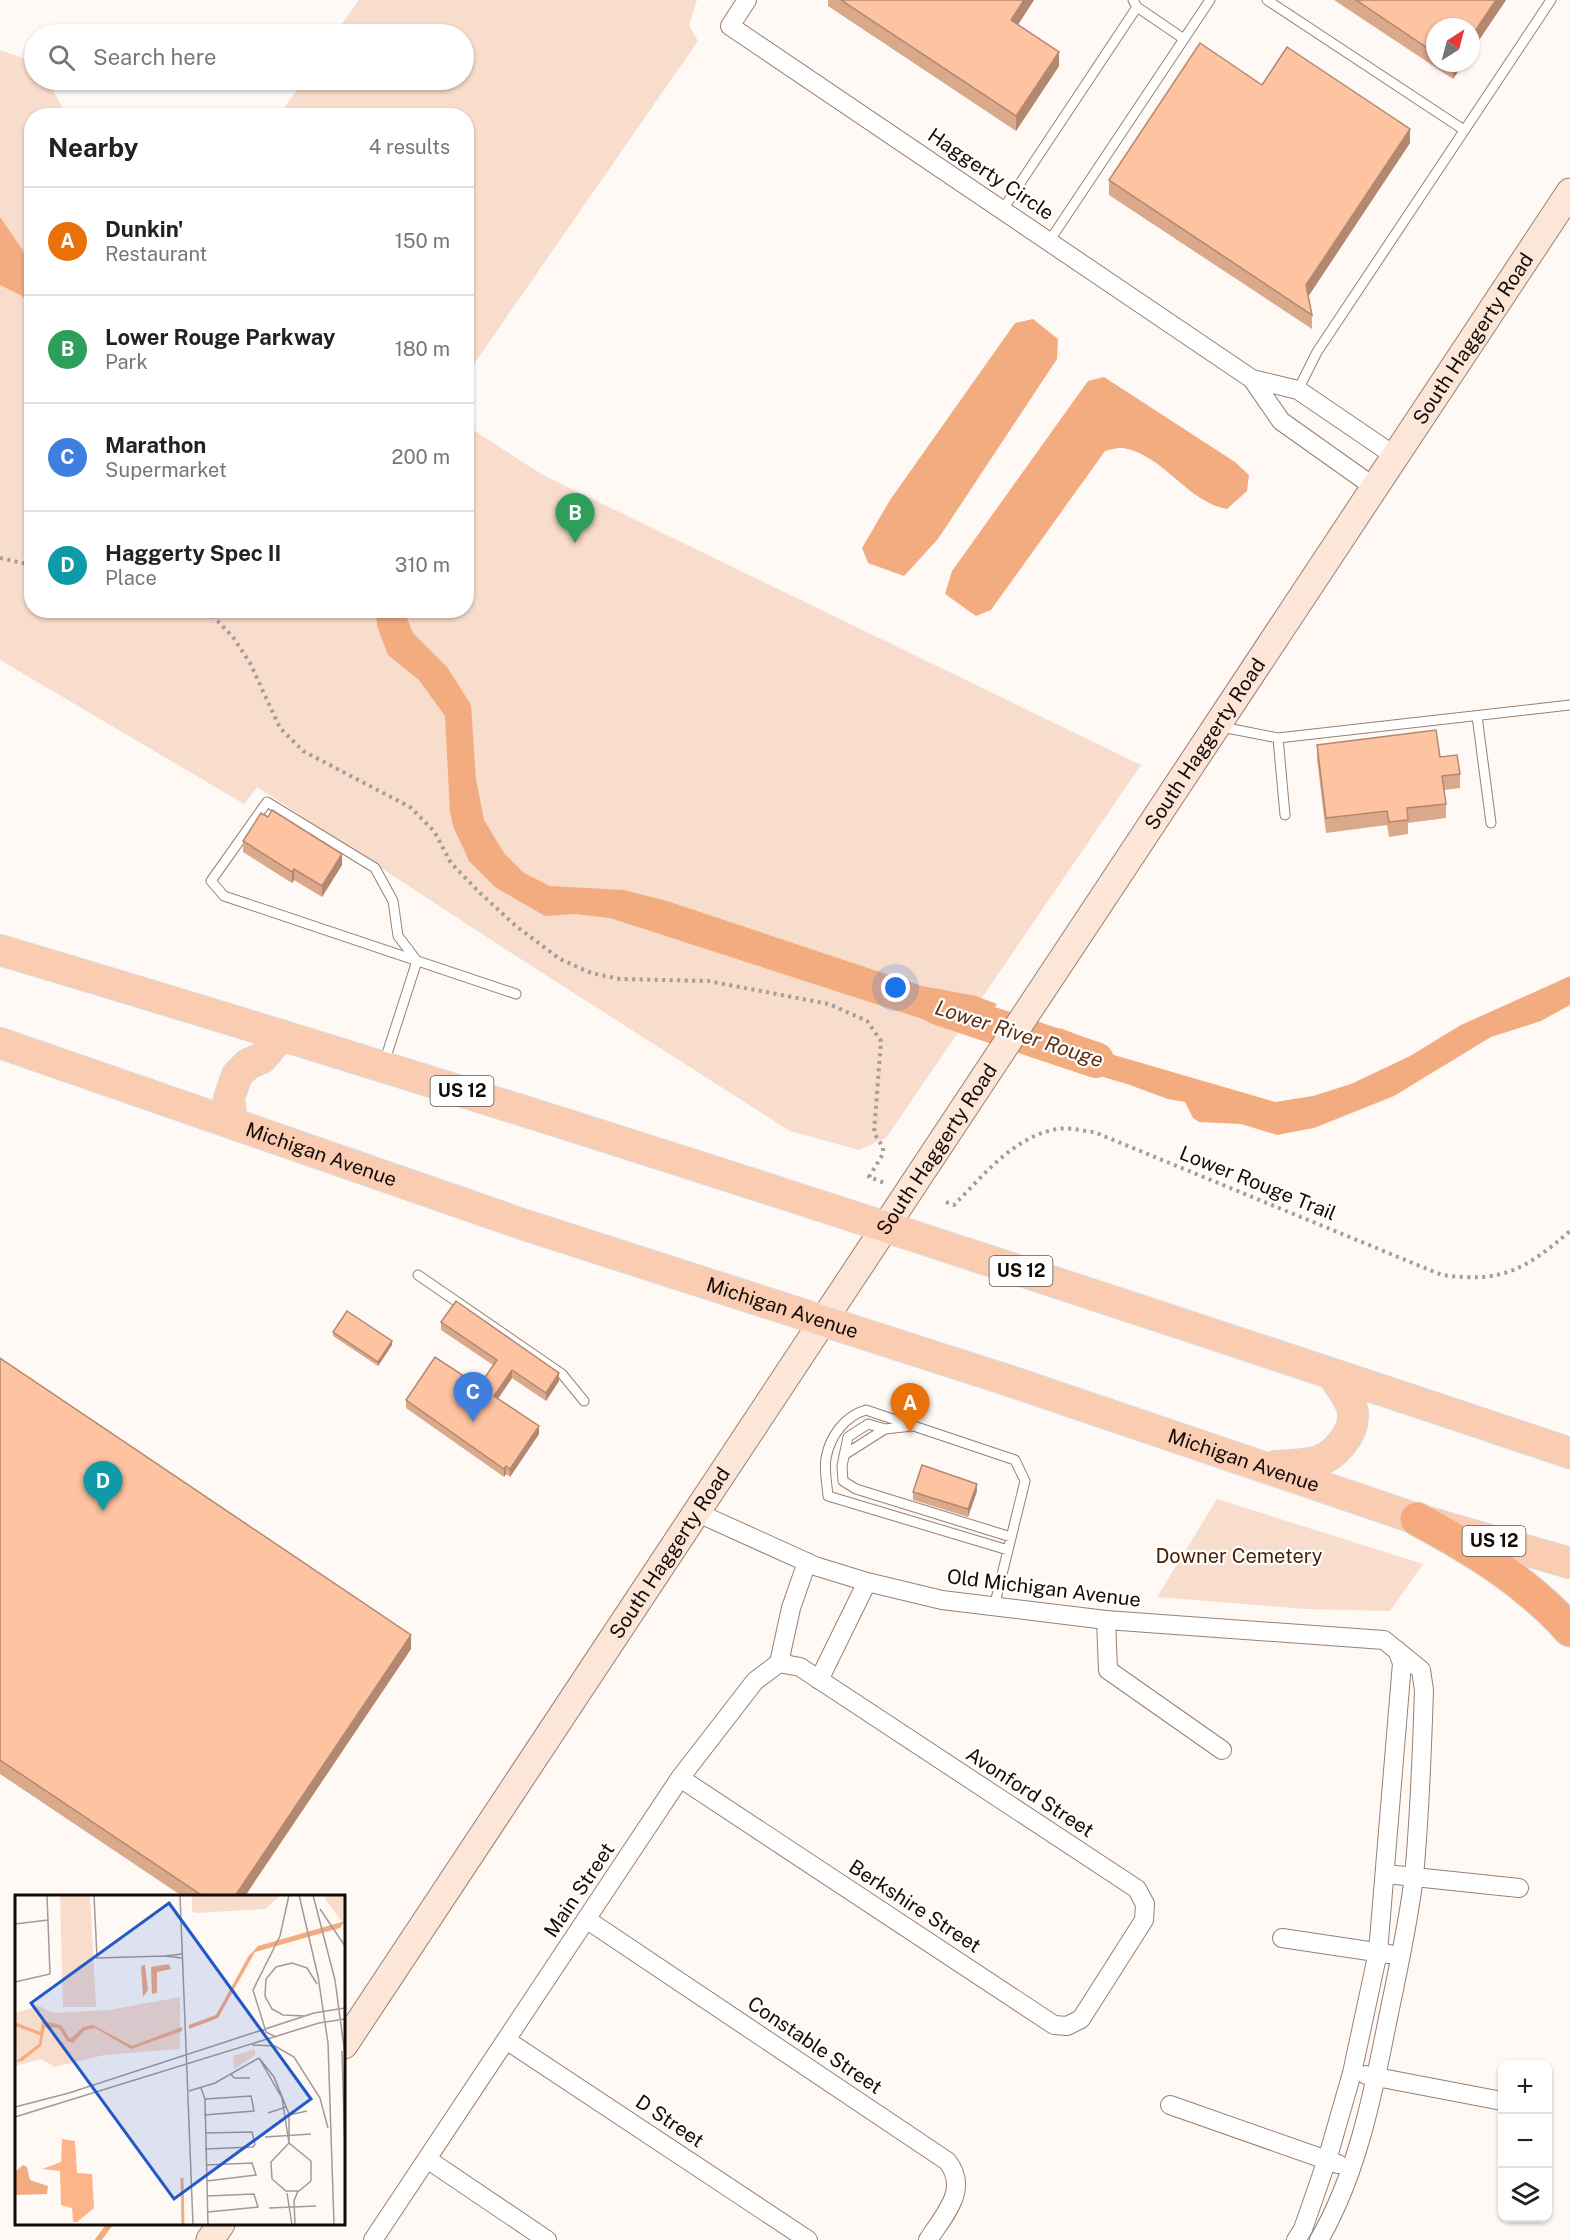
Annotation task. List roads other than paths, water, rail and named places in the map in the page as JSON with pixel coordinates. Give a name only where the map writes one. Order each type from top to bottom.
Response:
[{"type":"highway","points":[[1417,1519],[1468,1546],[1515,1578],[1570,1630]]},
{"type":"main road","name":"South Haggerty Road","points":[[345,2043],[1570,192]]},
{"type":"main road","name":"US 12","points":[[0,950],[383,1065],[887,1227],[1570,1453]]},
{"type":"main road","points":[[232,1122],[229,1098],[237,1075],[248,1064],[262,1058],[281,1035]]},
{"type":"main road","name":"Michigan Avenue","points":[[0,1043],[525,1225],[1270,1467],[1417,1519],[1570,1563]]},
{"type":"main road","points":[[1270,1467],[1319,1461],[1343,1443],[1354,1416],[1350,1404],[1332,1374]]},
{"type":"main road","points":[[210,2240],[220,2225]]},
{"type":"street","name":"Haggerty Circle","points":[[747,0],[730,26],[1050,240],[1252,379],[1281,421],[1374,487]]},
{"type":"street","name":"Haggerty Circle","points":[[1252,379],[1298,390],[1395,456]]},
{"type":"street","name":"Old Michigan Avenue","points":[[698,1513],[807,1562],[867,1582],[942,1600],[1106,1620],[1384,1640],[1397,1650],[1421,1670],[1424,1690],[1414,1879],[1377,2076],[1351,2169],[1323,2239],[1299,2234],[1327,2160],[1352,2073],[1378,1952],[1402,1663],[1397,1650]]},
{"type":"street","points":[[779,1663],[791,1608],[807,1562]]},
{"type":"street","points":[[819,1680],[867,1582]]},
{"type":"street","points":[[1106,1620],[1108,1670],[1221,1750]]},
{"type":"street","name":"Avonford Street","points":[[779,1663],[800,1667],[1137,1889],[1145,1904],[1144,1920],[1112,1972]]},
{"type":"street","name":"Main Street","points":[[373,2240],[680,1778],[755,1681],[779,1663]]},
{"type":"street","name":"Berkshire Street","points":[[680,1778],[1054,2025],[1067,2026],[1082,2019],[1112,1972]]},
{"type":"street","points":[[1386,1874],[1414,1879],[1519,1888]]},
{"type":"street","name":"Constable Street","points":[[586,1920],[947,2161],[955,2175],[957,2192],[929,2238]]},
{"type":"street","points":[[1282,1938],[1400,1956]]},
{"type":"street","name":"D Street","points":[[506,2040],[808,2240]]},
{"type":"street","points":[[1352,2073],[1498,2100]]},
{"type":"street","points":[[1170,2105],[1351,2169]]},
{"type":"street","points":[[427,2159],[547,2240]]},
{"type":"lane","points":[[1050,240],[1210,0]]},
{"type":"lane","points":[[1267,0],[1464,130]]},
{"type":"lane","points":[[1298,390],[1317,352],[1551,0]]},
{"type":"lane","points":[[1003,209],[1135,4],[1184,39]]},
{"type":"lane","points":[[1216,726],[1278,738],[1570,705]]},
{"type":"lane","points":[[1477,716],[1491,824]]},
{"type":"lane","points":[[1278,738],[1285,815]]},
{"type":"lane","points":[[417,961],[398,936],[393,901],[375,868],[267,802],[211,881],[224,896],[417,961],[516,994]]},
{"type":"lane","points":[[383,1065],[417,961]]},
{"type":"lane","points":[[418,1275],[562,1374],[584,1401]]},
{"type":"lane","points":[[994,1607],[1025,1481],[1015,1460],[866,1410],[851,1414],[838,1429],[826,1458],[828,1496],[1008,1550]]},
{"type":"lane","points":[[914,1426],[885,1430],[844,1455],[843,1481],[856,1489],[1011,1538]]},
{"type":"waterway","name":"Lower River Rouge","points":[[938,1007],[1096,1060]]},
{"type":"waterway","points":[[98,2240],[109,2225]]},
{"type":"place","name":"Lower Rouge Parkway","points":[[575,543]]},
{"type":"place","name":"Marathon","points":[[473,1422]]},
{"type":"place","name":"Dunkin'","points":[[910,1433]]},
{"type":"place","name":"Haggerty Spec II","points":[[103,1511]]},
{"type":"park label","name":"Downer Cemetery","points":[[1239,1556]]}]
